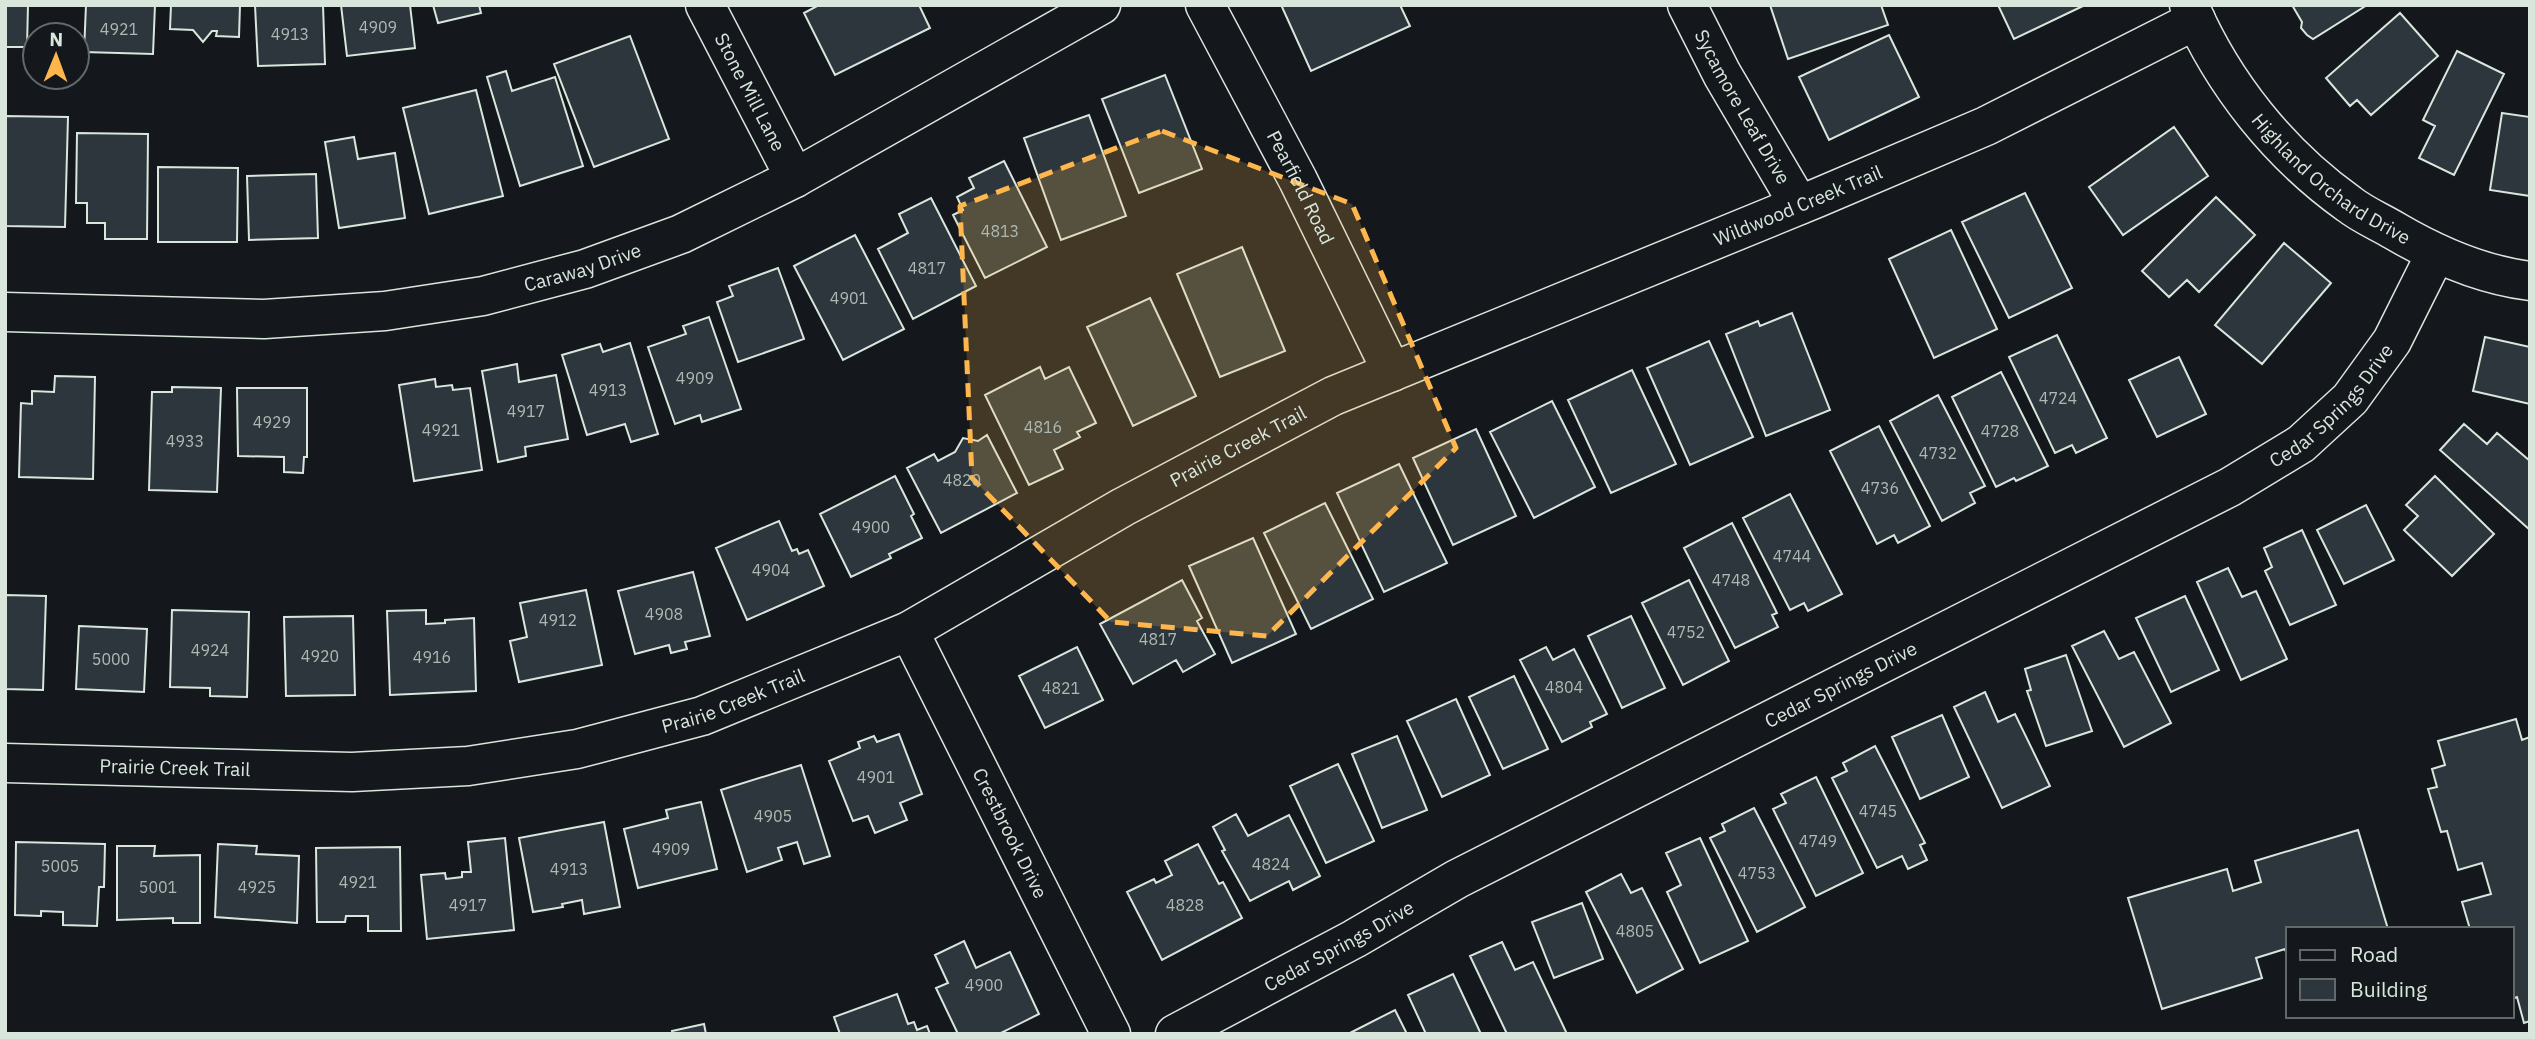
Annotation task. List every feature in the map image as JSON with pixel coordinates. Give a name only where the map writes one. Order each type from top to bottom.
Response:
[{"type":"street","name":"Stone Mill Lane","points":[[705,5],[795,178]]},
{"type":"street","name":"Caraway Drive","points":[[5,312],[264,319],[385,311],[483,296],[586,269],[681,234],[795,178],[1101,5]]},
{"type":"street","name":"Pearfield Road","points":[[1205,5],[1298,180],[1392,372]]},
{"type":"street","name":"Sycamore Leaf Drive","points":[[1687,5],[1722,74],[1799,205]]},
{"type":"street","name":"Wildwood Creek Trail","points":[[1392,372],[1986,126],[2192,13]]},
{"type":"street","name":"Highland Orchard Drive","points":[[2192,13],[2239,96],[2292,157],[2349,205],[2435,254],[2510,279],[2530,281]]},
{"type":"street","name":"Cedar Springs Drive","points":[[1175,1034],[1354,939],[1457,879],[2230,487],[2301,444],[2350,399],[2392,341],[2435,254]]},
{"type":"street","name":"Prairie Creek Trail","points":[[5,763],[352,772],[468,766],[577,749],[702,716],[909,631],[1123,507],[1333,396],[1392,372]]},
{"type":"street","name":"Crestbrook Drive","points":[[909,631],[1111,1034]]},
{"type":"highlighted area","points":[[1162,131],[1352,204],[1456,448],[1267,636],[1111,622],[972,478],[960,206]]},
{"type":"building","points":[[5,5],[28,5],[28,21],[21,21],[21,47],[5,47]]},
{"type":"building","points":[[86,5],[155,5],[153,54],[91,52],[91,21],[85,21]]},
{"type":"building","points":[[171,5],[240,5],[239,37],[216,36],[217,31],[212,31],[203,42],[193,30],[170,29]]},
{"type":"building","points":[[255,5],[323,5],[325,64],[258,66]]},
{"type":"building","points":[[341,5],[410,5],[415,48],[347,56]]},
{"type":"building","points":[[433,5],[479,5],[481,13],[438,23]]},
{"type":"building","points":[[819,5],[919,5],[930,28],[835,75],[804,13]]},
{"type":"building","points":[[1400,5],[1410,26],[1311,71],[1282,7]]},
{"type":"building","points":[[1770,5],[1881,5],[1888,25],[1788,59]]},
{"type":"building","points":[[1998,5],[2085,5],[2014,39]]},
{"type":"building","points":[[2292,5],[2367,5],[2313,39],[2301,28],[2302,22]]},
{"type":"building","points":[[2400,13],[2438,56],[2371,115],[2357,100],[2350,106],[2326,78]]},
{"type":"building","points":[[1889,35],[1919,97],[1829,140],[1799,77]]},
{"type":"building","points":[[630,36],[669,139],[594,167],[554,64]]},
{"type":"building","points":[[2457,51],[2504,74],[2454,175],[2419,158],[2435,126],[2423,120]]},
{"type":"building","points":[[506,71],[512,91],[555,77],[583,166],[520,186],[487,77]]},
{"type":"building","points":[[1165,75],[1202,169],[1139,193],[1102,99]]},
{"type":"building","points":[[476,90],[503,196],[429,214],[403,108]]},
{"type":"building","points":[[2502,113],[2530,117],[2530,196],[2490,190]]},
{"type":"building","points":[[1089,115],[1126,216],[1061,240],[1024,138]]},
{"type":"building","points":[[5,116],[68,117],[65,227],[5,226]]},
{"type":"building","points":[[2174,127],[2208,176],[2123,235],[2089,187]]},
{"type":"building","points":[[77,133],[148,134],[147,239],[105,239],[105,223],[87,223],[87,203],[76,203]]},
{"type":"building","points":[[354,137],[358,159],[395,153],[405,218],[339,228],[325,142]]},
{"type":"building","points":[[1004,161],[1047,247],[985,278],[953,215],[963,210],[957,197],[974,188],[969,178]]},
{"type":"building","points":[[158,167],[238,168],[237,242],[158,242]]},
{"type":"building","points":[[316,174],[318,238],[249,240],[247,176]]},
{"type":"building","points":[[2025,193],[2072,288],[2009,318],[1962,222]]},
{"type":"building","points":[[2216,197],[2255,235],[2199,292],[2187,280],[2169,297],[2142,271]]},
{"type":"building","points":[[931,198],[976,286],[913,319],[878,249],[908,233],[899,214]]},
{"type":"building","points":[[1951,230],[1997,329],[1934,358],[1889,259]]},
{"type":"building","points":[[855,235],[904,329],[843,360],[794,266]]},
{"type":"building","points":[[2284,243],[2331,283],[2262,364],[2215,325]]},
{"type":"building","points":[[1242,247],[1285,351],[1220,377],[1177,274]]},
{"type":"building","points":[[778,268],[804,339],[738,362],[717,302],[733,296],[729,286]]},
{"type":"building","points":[[1150,298],[1196,396],[1133,426],[1087,327]]},
{"type":"building","points":[[1792,313],[1830,410],[1766,436],[1726,334],[1758,321],[1760,326]]},
{"type":"building","points":[[709,317],[741,409],[702,422],[700,415],[675,424],[648,347],[686,334],[683,326]]},
{"type":"building","points":[[2057,335],[2107,438],[2076,453],[2072,445],[2055,453],[2009,357]]},
{"type":"building","points":[[2485,337],[2530,347],[2530,404],[2473,391]]},
{"type":"building","points":[[1709,341],[1753,437],[1690,465],[1647,368]]},
{"type":"building","points":[[630,343],[658,434],[631,442],[625,424],[587,435],[562,355],[600,344],[603,352]]},
{"type":"building","points":[[2179,357],[2206,414],[2157,437],[2129,380]]},
{"type":"building","points":[[517,364],[519,382],[556,375],[568,439],[525,447],[526,456],[498,462],[482,371]]},
{"type":"building","points":[[1040,367],[1045,379],[1069,367],[1096,423],[1077,432],[1080,437],[1054,450],[1063,469],[1029,485],[985,395]]},
{"type":"building","points":[[1632,370],[1676,464],[1611,493],[1568,400]]},
{"type":"building","points":[[2001,372],[2048,466],[1996,487],[1952,397]]},
{"type":"building","points":[[55,376],[95,377],[93,479],[19,477],[21,403],[32,404],[32,391],[54,392]]},
{"type":"building","points":[[435,379],[436,387],[452,385],[453,390],[470,388],[482,470],[414,481],[399,385]]},
{"type":"building","points":[[172,387],[221,388],[217,492],[149,490],[152,392],[172,392]]},
{"type":"building","points":[[237,388],[307,388],[307,457],[304,457],[303,473],[284,472],[284,457],[238,456]]},
{"type":"building","points":[[1938,395],[1985,486],[1970,493],[1975,503],[1942,521],[1890,421]]},
{"type":"building","points":[[1552,401],[1595,487],[1534,518],[1490,432]]},
{"type":"building","points":[[2464,424],[2487,444],[2497,433],[2530,461],[2530,530],[2440,450]]},
{"type":"building","points":[[1879,426],[1930,526],[1898,543],[1894,535],[1877,544],[1830,451]]},
{"type":"building","points":[[1476,429],[1516,516],[1453,545],[1413,458]]},
{"type":"building","points":[[987,435],[1017,493],[941,533],[907,468],[934,454],[938,461],[955,452],[963,438],[978,441]]},
{"type":"building","points":[[1399,464],[1447,563],[1384,592],[1337,493]]},
{"type":"building","points":[[895,476],[914,514],[911,516],[922,538],[889,554],[891,558],[851,577],[820,514]]},
{"type":"building","points":[[2435,476],[2494,534],[2452,576],[2404,530],[2418,516],[2406,505]]},
{"type":"building","points":[[1790,494],[1842,594],[1808,611],[1804,603],[1790,610],[1743,518]]},
{"type":"building","points":[[1325,503],[1373,599],[1311,629],[1264,533]]},
{"type":"building","points":[[2366,505],[2394,560],[2344,584],[2317,530]]},
{"type":"building","points":[[779,521],[792,551],[797,549],[799,554],[808,550],[824,586],[747,620],[716,548]]},
{"type":"building","points":[[1732,523],[1777,613],[1772,615],[1778,627],[1735,648],[1684,548]]},
{"type":"building","points":[[2302,530],[2336,605],[2290,625],[2265,571],[2272,567],[2264,548]]},
{"type":"building","points":[[1253,538],[1296,634],[1232,663],[1189,566]]},
{"type":"building","points":[[2228,568],[2242,597],[2256,591],[2287,659],[2241,680],[2197,582]]},
{"type":"building","points":[[693,572],[710,636],[685,642],[687,649],[671,653],[669,645],[635,654],[618,591]]},
{"type":"building","points":[[1182,580],[1202,618],[1197,621],[1215,654],[1183,672],[1176,660],[1133,684],[1100,624]]},
{"type":"building","points":[[1689,580],[1729,661],[1683,685],[1642,603]]},
{"type":"building","points":[[586,590],[602,665],[519,682],[510,641],[527,637],[520,603]]},
{"type":"building","points":[[5,595],[46,596],[43,690],[5,689]]},
{"type":"building","points":[[2185,596],[2219,670],[2171,692],[2136,618]]},
{"type":"building","points":[[172,610],[249,612],[247,697],[210,696],[210,688],[170,687]]},
{"type":"building","points":[[426,610],[426,624],[474,618],[476,691],[390,695],[387,611]]},
{"type":"building","points":[[353,616],[355,695],[286,696],[284,617]]},
{"type":"building","points":[[1631,616],[1665,688],[1622,708],[1588,636]]},
{"type":"building","points":[[79,626],[147,629],[144,692],[76,689]]},
{"type":"building","points":[[2104,631],[2119,659],[2134,652],[2171,723],[2124,747],[2072,646]]},
{"type":"building","points":[[1077,647],[1103,700],[1045,728],[1019,676]]},
{"type":"building","points":[[1546,647],[1553,660],[1574,649],[1607,714],[1590,722],[1592,727],[1562,742],[1520,660]]},
{"type":"building","points":[[2066,655],[2092,731],[2046,746],[2027,691],[2031,690],[2025,669]]},
{"type":"building","points":[[1514,676],[1548,749],[1503,769],[1469,697]]},
{"type":"building","points":[[1985,692],[1998,722],[2015,714],[2050,786],[2002,808],[1954,707]]},
{"type":"building","points":[[1456,699],[1490,775],[1442,797],[1407,721]]},
{"type":"building","points":[[1942,715],[1969,777],[1920,799],[1892,737]]},
{"type":"building","points":[[2516,719],[2522,740],[2530,737],[2530,1021],[2524,1023],[2517,997],[2514,998],[2514,927],[2469,927],[2462,902],[2491,894],[2482,863],[2458,870],[2447,831],[2441,832],[2428,789],[2437,787],[2432,769],[2445,765],[2438,741]]},
{"type":"building","points":[[899,734],[922,794],[900,803],[907,820],[875,833],[868,816],[853,821],[829,761],[860,748],[858,742],[874,736],[877,742]]},
{"type":"building","points":[[1397,736],[1427,810],[1382,828],[1352,754]]},
{"type":"building","points":[[1875,746],[1925,843],[1920,845],[1927,860],[1908,869],[1902,856],[1877,868],[1832,778],[1847,771],[1843,763]]},
{"type":"building","points":[[1338,764],[1374,841],[1326,863],[1290,786]]},
{"type":"building","points":[[801,765],[830,856],[804,864],[797,842],[778,848],[782,860],[747,872],[721,790]]},
{"type":"building","points":[[1816,777],[1863,873],[1816,896],[1773,809],[1786,803],[1781,794]]},
{"type":"building","points":[[701,802],[717,869],[638,888],[624,829],[668,818],[666,810]]},
{"type":"building","points":[[1754,808],[1805,907],[1757,932],[1710,838],[1725,831],[1722,824]]},
{"type":"building","points":[[1236,814],[1248,836],[1289,815],[1320,876],[1293,890],[1289,881],[1250,901],[1222,851],[1225,850],[1213,827]]},
{"type":"building","points":[[604,822],[620,907],[584,914],[582,900],[562,904],[563,907],[533,912],[519,838]]},
{"type":"building","points":[[2358,830],[2387,927],[2286,927],[2286,952],[2285,949],[2256,958],[2262,978],[2162,1009],[2128,898],[2227,869],[2233,891],[2261,882],[2255,861]]},
{"type":"building","points":[[505,838],[514,930],[427,939],[421,875],[445,873],[446,879],[462,877],[462,872],[471,872],[468,842]]},
{"type":"building","points":[[1700,838],[1748,941],[1700,963],[1667,892],[1681,885],[1666,853]]},
{"type":"building","points":[[16,842],[105,844],[104,887],[99,887],[97,926],[63,925],[63,912],[41,911],[41,916],[15,915]]},
{"type":"building","points":[[218,844],[257,846],[256,854],[299,856],[297,923],[215,917]]},
{"type":"building","points":[[1198,844],[1219,884],[1223,882],[1242,918],[1162,960],[1127,892],[1154,879],[1156,883],[1172,875],[1165,861]]},
{"type":"building","points":[[117,846],[155,846],[154,856],[200,855],[200,923],[173,923],[173,918],[117,920]]},
{"type":"building","points":[[400,847],[401,931],[368,931],[368,916],[346,916],[345,922],[317,922],[316,848]]},
{"type":"building","points":[[1621,874],[1631,893],[1642,888],[1683,969],[1637,993],[1586,892]]},
{"type":"building","points":[[1582,903],[1603,959],[1554,978],[1532,922]]},
{"type":"building","points":[[964,941],[976,968],[1010,952],[1039,1014],[999,1034],[958,1034],[936,988],[948,983],[935,955]]},
{"type":"building","points":[[1502,942],[1515,970],[1533,962],[1567,1034],[1507,1034],[1470,956]]},
{"type":"building","points":[[1453,974],[1481,1034],[1426,1034],[1408,995]]},
{"type":"building","points":[[897,994],[908,1024],[914,1022],[917,1030],[927,1026],[930,1034],[840,1034],[834,1017]]},
{"type":"building","points":[[1395,1010],[1407,1034],[1348,1034]]},
{"type":"building","points":[[704,1024],[706,1034],[673,1034],[672,1031]]}]
